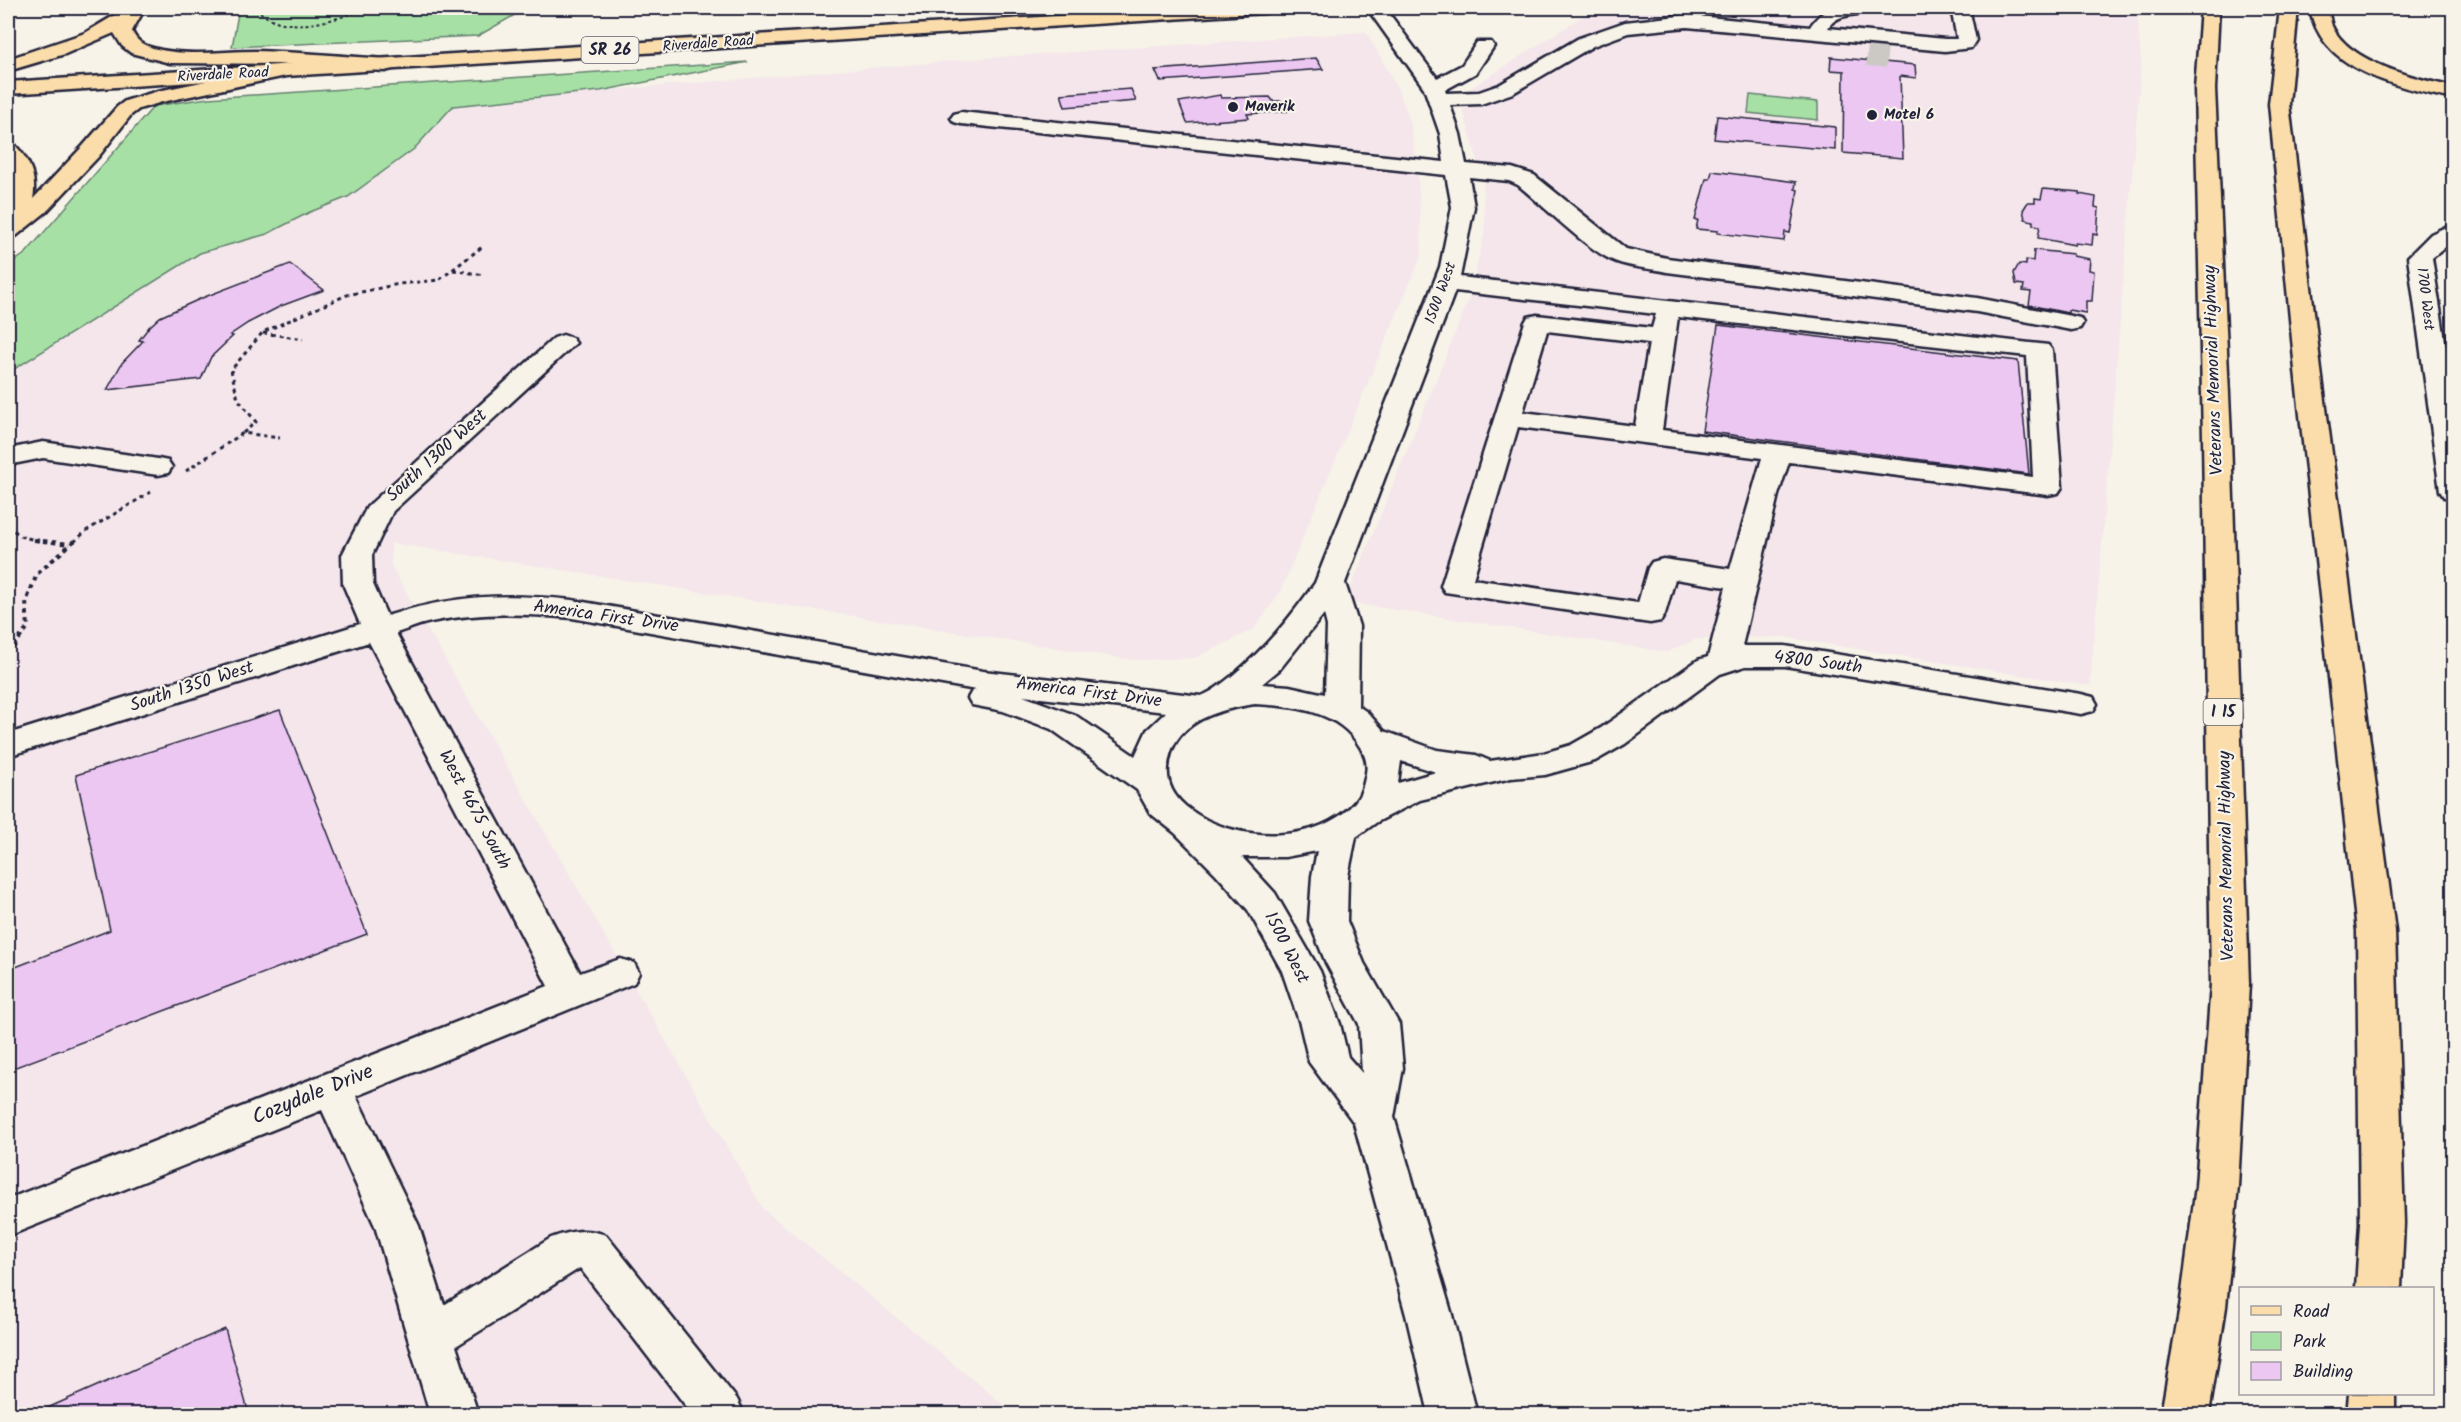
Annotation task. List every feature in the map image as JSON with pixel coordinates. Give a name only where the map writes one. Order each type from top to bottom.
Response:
[{"type":"main road","name":"Riverdale Road","points":[[8,88],[1264,8]]},
{"type":"main road","name":"Veterans Memorial Highway","points":[[2185,1414],[2203,1307],[2217,1186],[2230,984],[2205,89],[2210,8]]},
{"type":"main road","points":[[2289,8],[2279,104],[2310,394],[2376,931],[2382,1224],[2379,1287]]},
{"type":"main road","points":[[2319,8],[2324,27],[2341,50],[2388,75],[2426,88],[2454,93]]},
{"type":"main road","points":[[136,10],[123,31],[126,39],[139,49],[154,54],[189,58],[242,57],[385,65]]},
{"type":"main road","points":[[8,65],[82,40],[108,28],[136,10]]},
{"type":"main road","points":[[8,229],[38,207],[84,159],[119,116],[132,105],[158,97],[279,72]]},
{"type":"main road","points":[[8,149],[21,168],[24,182],[21,204],[8,229]]},
{"type":"main road","points":[[2371,1414],[2372,1395]]},
{"type":"street","name":"1500 West","points":[[1213,702],[1269,662],[1297,630],[1330,583],[1452,267],[1463,207],[1450,134],[1437,94],[1376,8]]},
{"type":"street","points":[[1816,42],[1824,18],[1830,14],[1862,8]]},
{"type":"street","points":[[1816,42],[1964,44],[1967,40],[1960,8]]},
{"type":"street","points":[[1437,94],[1481,98],[1506,89],[1586,42],[1625,28],[1688,21],[1816,42],[1867,56]]},
{"type":"street","points":[[1437,94],[1469,69],[1484,46]]},
{"type":"street","points":[[1894,58],[1945,63]]},
{"type":"street","points":[[961,118],[1458,170],[1497,172],[1526,180],[1618,254],[1667,265],[1977,305],[2071,323]]},
{"type":"street","name":"1700 West","points":[[2453,482],[2420,257],[2454,230]]},
{"type":"street","points":[[1446,283],[2039,350],[2048,487],[1508,418]]},
{"type":"street","points":[[1647,436],[1668,308]]},
{"type":"street","points":[[1663,337],[1537,322],[1456,586],[1650,614],[1663,568],[1742,580]]},
{"type":"street","name":"South 1300 West","points":[[376,628],[358,584],[357,555],[381,507],[563,343]]},
{"type":"street","points":[[8,457],[43,450],[165,476]]},
{"type":"street","points":[[1722,663],[1742,580],[1778,452]]},
{"type":"street","points":[[1330,583],[1343,626],[1341,711]]},
{"type":"street","name":"America First Drive","points":[[376,628],[431,612],[519,604],[572,609],[983,681],[1213,702]]},
{"type":"street","name":"South 1350 West","points":[[8,745],[376,628]]},
{"type":"street","name":"West 4675 South","points":[[376,628],[571,992]]},
{"type":"street","name":"America First Drive","points":[[837,654],[888,677],[951,693],[1008,702],[1063,722],[1151,783]]},
{"type":"street","name":"4800 South","points":[[1353,822],[1408,792],[1511,767],[1545,764],[1583,753],[1613,736],[1709,667],[1742,656],[1785,656],[2081,704]]},
{"type":"street","points":[[1255,693],[1286,694],[1315,700],[1341,711],[1360,724],[1374,739],[1385,763],[1382,789],[1353,822],[1303,844],[1263,847],[1223,841],[1189,827],[1164,807],[1151,783],[1149,761],[1158,739],[1175,721],[1213,702],[1255,693]]},
{"type":"street","name":"4800 South","points":[[1374,739],[1432,761],[1511,767]]},
{"type":"street","name":"1500 West","points":[[1353,822],[1330,876],[1328,921],[1345,963],[1378,1024],[1383,1068],[1373,1118]]},
{"type":"street","name":"1500 West","points":[[1189,827],[1229,865],[1262,902],[1301,971],[1320,1024],[1329,1062],[1373,1118],[1429,1316],[1453,1414]]},
{"type":"street","name":"Cozydale Drive","points":[[8,1218],[620,973]]},
{"type":"street","points":[[332,1088],[397,1226],[454,1414]]},
{"type":"street","points":[[431,1337],[567,1251],[590,1248],[720,1414]]},
{"type":"path","points":[[256,8],[268,20],[296,23],[337,18],[368,8]]},
{"type":"path","points":[[8,654],[28,627],[26,602],[37,574],[86,531],[165,476],[243,433],[256,422],[241,408],[234,390],[231,370],[263,333],[313,308],[348,295],[439,280],[482,247]]},
{"type":"path","points":[[452,270],[484,275]]},
{"type":"path","points":[[263,333],[303,339]]},
{"type":"path","points":[[243,433],[280,438]]},
{"type":"path","points":[[8,525],[16,534],[26,539],[71,544]]},
{"type":"shaded area","points":[[2137,8],[2141,64],[2090,686],[1783,637],[1697,639],[1667,652],[1345,602],[1469,299],[1485,231],[1483,178],[1459,96],[1594,9]]},
{"type":"shaded area","points":[[1366,32],[1397,87],[1410,121],[1418,178],[1422,254],[1279,594],[1254,629],[1195,658],[1133,660],[391,543],[391,566],[763,1209],[1015,1414],[8,1414],[8,373],[200,253],[267,234],[310,212],[349,197],[438,125],[453,106],[600,91],[1012,56]]},
{"type":"green space","points":[[239,8],[527,8],[478,36],[232,47]]},
{"type":"green space","points":[[748,62],[600,91],[453,106],[414,149],[348,197],[310,212],[267,234],[200,253],[8,373],[8,266],[26,253],[154,106],[208,98]]},
{"type":"green space","points":[[1750,95],[1818,102],[1818,120],[1748,113]]},
{"type":"building","name":"Motel 6","points":[[1831,57],[1915,65],[1916,78],[1900,76],[1903,158],[1843,153],[1844,71],[1830,70]]},
{"type":"building","name":"Maverik","points":[[1316,58],[1323,69],[1160,81],[1155,70]]},
{"type":"building","points":[[1131,89],[1136,101],[1065,107],[1061,94]]},
{"type":"building","name":"Maverik","points":[[1220,95],[1221,98],[1270,97],[1273,101],[1282,101],[1288,111],[1247,114],[1249,118],[1187,123],[1179,102]]},
{"type":"building","name":"Motel 6","points":[[1717,116],[1835,127],[1835,150],[1714,139]]},
{"type":"building","points":[[1712,171],[1796,182],[1795,189],[1798,190],[1790,233],[1785,232],[1784,241],[1696,229],[1698,220],[1695,220],[1706,179],[1710,179]]},
{"type":"building","points":[[2043,189],[2080,192],[2079,194],[2096,197],[2095,207],[2099,208],[2097,235],[2093,234],[2092,245],[2075,243],[2075,245],[2038,238],[2040,226],[2033,225],[2033,221],[2025,219],[2023,210],[2028,202],[2035,202],[2035,198],[2041,199]]},
{"type":"building","points":[[2034,250],[2073,254],[2073,256],[2090,259],[2089,270],[2094,271],[2092,301],[2086,301],[2086,313],[2068,310],[2068,313],[2029,305],[2031,292],[2023,291],[2024,285],[2016,284],[2014,273],[2019,264],[2026,265],[2026,260],[2033,261]]},
{"type":"building","points":[[290,264],[324,290],[281,306],[230,335],[233,336],[211,357],[201,379],[107,390],[122,363],[143,341],[139,340],[160,317]]},
{"type":"building","points":[[1718,325],[2018,361],[2029,474],[1702,431]]},
{"type":"building","points":[[280,710],[367,934],[8,1070],[8,970],[110,930],[76,775]]},
{"type":"building","points":[[225,1329],[249,1414],[34,1414]]},
{"type":"tunnel","points":[[1867,56],[1894,58]]},
{"type":"place","name":"Maverik","points":[[1233,107]]},
{"type":"place","name":"Motel 6","points":[[1872,115]]}]
